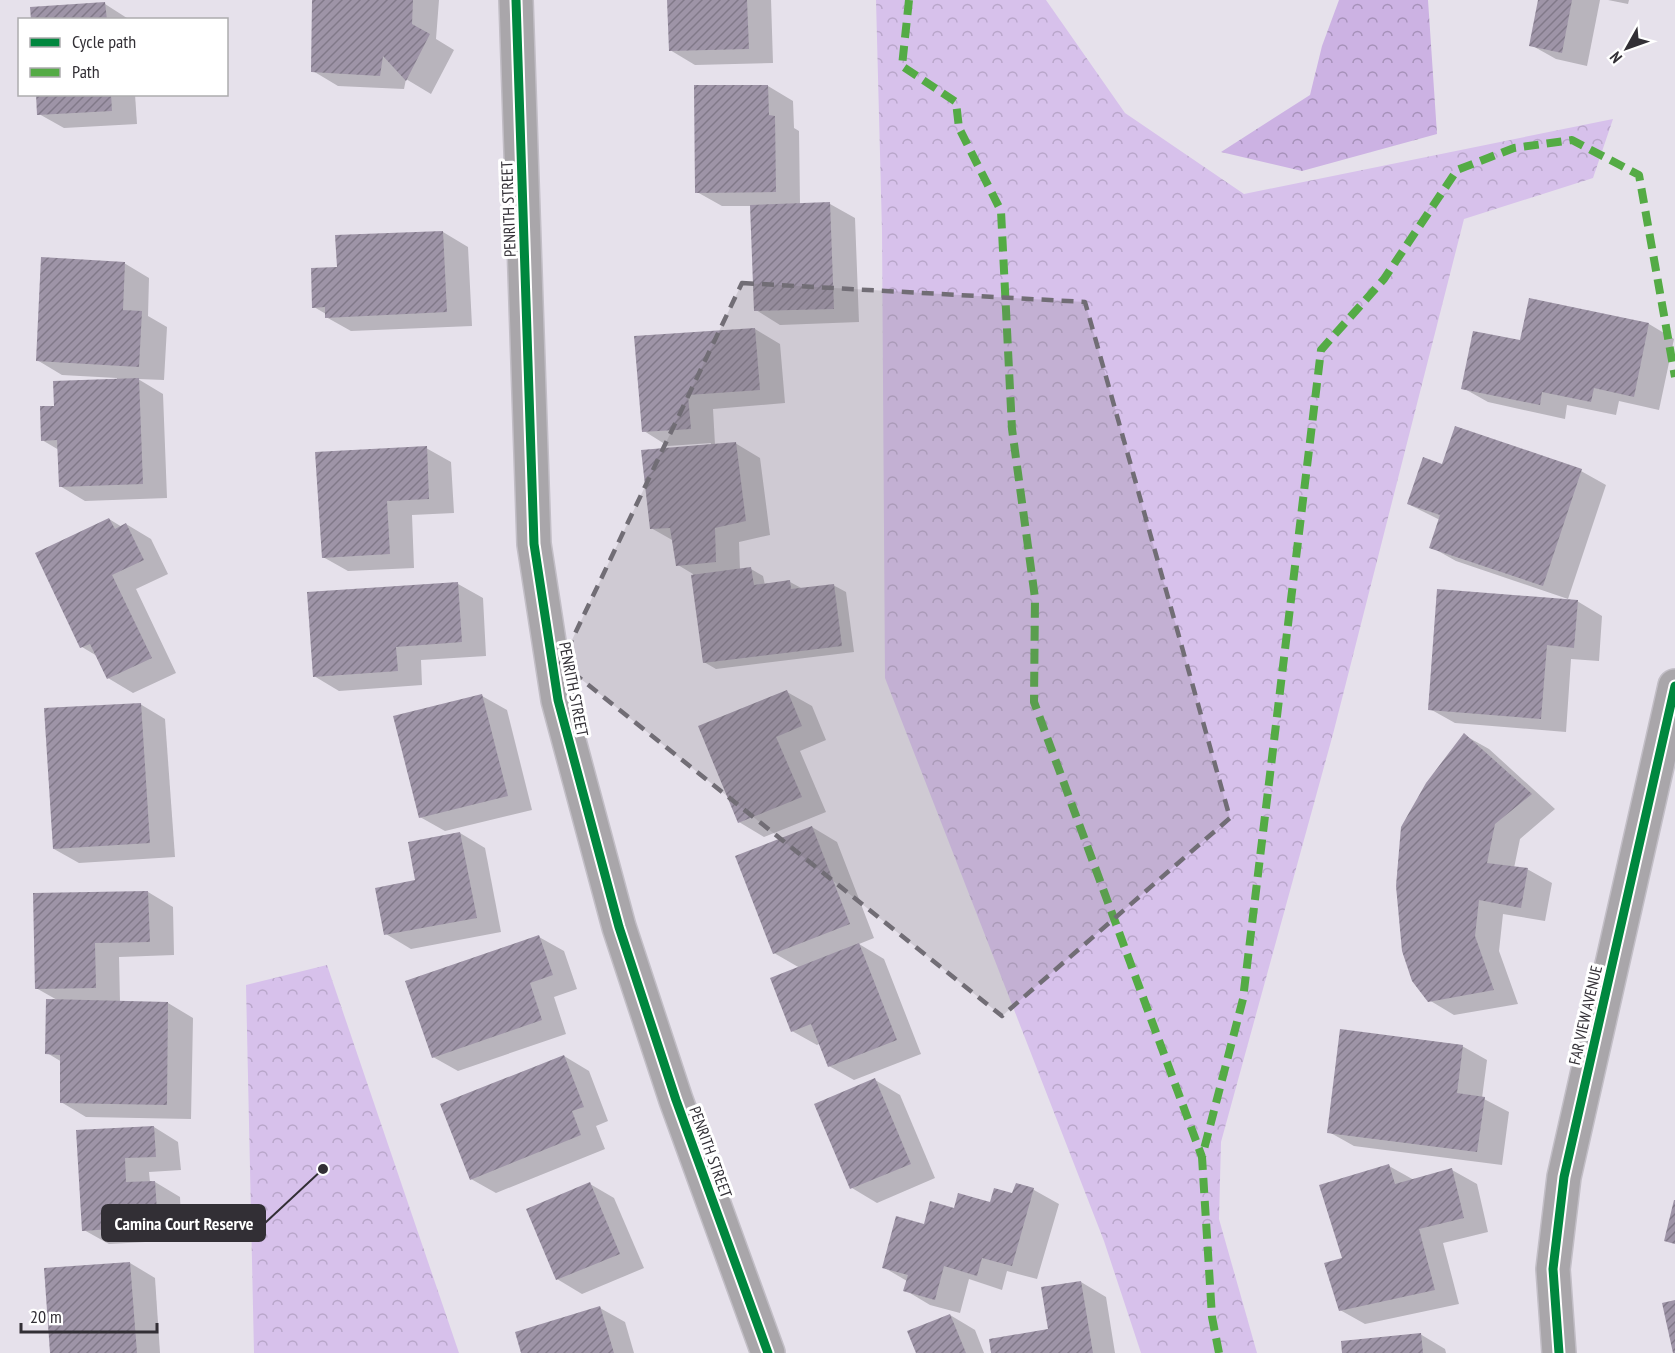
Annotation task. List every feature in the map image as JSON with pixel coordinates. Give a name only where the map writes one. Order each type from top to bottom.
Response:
[{"type":"street","name":"PENRITH STREET","points":[[516,0],[534,544],[558,700],[619,927],[676,1100],[768,1353]]},
{"type":"street","name":"FAR VIEW AVENUE","points":[[1559,1353],[1553,1269],[1564,1177],[1675,686]]},
{"type":"highlighted area","points":[[742,283],[1085,302],[1230,818],[1002,1016],[561,663]]},
{"type":"green space","points":[[876,0],[1046,0],[1125,113],[1244,194],[1613,119],[1593,178],[1464,219],[1333,734],[1221,1142],[1219,1219],[1257,1353],[1141,1353],[1104,1241],[885,678],[882,231]]},
{"type":"green space","points":[[1339,0],[1428,0],[1437,134],[1302,171],[1221,152],[1310,95],[1322,46]]},
{"type":"green space","points":[[327,965],[459,1353],[254,1353],[246,985]]},
{"type":"building","points":[[312,0],[413,0],[412,24],[430,34],[406,81],[383,56],[380,76],[311,72]]},
{"type":"building","points":[[667,0],[747,0],[749,49],[669,51]]},
{"type":"building","points":[[1538,0],[1572,0],[1562,53],[1529,46]]},
{"type":"building","points":[[105,2],[107,18],[31,18],[30,7]]},
{"type":"building","points":[[694,85],[768,85],[769,115],[775,116],[776,192],[695,193]]},
{"type":"building","points":[[36,96],[111,96],[112,111],[37,115]]},
{"type":"building","points":[[830,202],[834,309],[754,311],[750,205]]},
{"type":"building","points":[[443,231],[447,312],[325,318],[325,307],[312,308],[311,268],[337,267],[335,235]]},
{"type":"building","points":[[41,257],[125,262],[123,310],[142,311],[139,367],[36,361]]},
{"type":"building","points":[[1529,298],[1649,323],[1634,397],[1594,388],[1591,402],[1542,392],[1540,405],[1461,389],[1473,331],[1520,340]]},
{"type":"building","points":[[755,328],[760,390],[688,395],[691,429],[642,432],[634,336]]},
{"type":"building","points":[[139,378],[143,484],[59,487],[57,440],[41,441],[40,406],[54,406],[53,381]]},
{"type":"building","points":[[1455,426],[1582,469],[1543,586],[1429,548],[1440,515],[1407,504],[1423,457],[1442,464]]},
{"type":"building","points":[[736,442],[746,521],[715,528],[716,562],[676,566],[670,528],[650,529],[641,450]]},
{"type":"building","points":[[427,446],[429,499],[387,501],[390,554],[322,558],[315,452]]},
{"type":"building","points":[[109,518],[115,529],[126,523],[144,560],[112,575],[152,658],[107,679],[90,644],[80,648],[35,553]]},
{"type":"building","points":[[751,567],[754,585],[790,580],[791,589],[834,584],[842,646],[703,663],[691,575]]},
{"type":"building","points":[[458,582],[462,642],[396,647],[398,671],[313,677],[307,592]]},
{"type":"building","points":[[1437,589],[1578,600],[1574,648],[1547,645],[1541,719],[1428,710]]},
{"type":"building","points":[[787,690],[802,726],[776,737],[802,797],[738,823],[698,726]]},
{"type":"building","points":[[482,694],[508,796],[419,818],[393,716]]},
{"type":"building","points":[[141,703],[150,843],[53,849],[44,708]]},
{"type":"building","points":[[1464,733],[1532,794],[1495,824],[1487,863],[1528,868],[1521,908],[1479,900],[1475,936],[1494,990],[1428,1002],[1412,981],[1402,951],[1396,886],[1401,827],[1426,783]]},
{"type":"building","points":[[812,826],[850,924],[773,954],[735,856]]},
{"type":"building","points":[[460,832],[477,918],[384,935],[375,888],[415,880],[408,842]]},
{"type":"building","points":[[148,891],[150,942],[95,943],[96,988],[35,989],[33,893]]},
{"type":"building","points":[[539,935],[553,975],[530,983],[542,1020],[432,1058],[405,981]]},
{"type":"building","points":[[859,943],[897,1040],[828,1067],[811,1024],[791,1032],[770,978]]},
{"type":"building","points":[[46,999],[168,1002],[167,1105],[60,1103],[60,1055],[45,1054]]},
{"type":"building","points":[[1340,1029],[1463,1045],[1457,1093],[1485,1097],[1477,1152],[1327,1133]]},
{"type":"building","points":[[564,1055],[584,1107],[572,1111],[581,1135],[470,1180],[440,1104]]},
{"type":"building","points":[[875,1078],[911,1164],[850,1189],[814,1104]]},
{"type":"building","points":[[154,1126],[156,1157],[125,1158],[126,1182],[155,1181],[158,1226],[82,1231],[76,1130]]},
{"type":"building","points":[[1389,1164],[1395,1184],[1452,1168],[1464,1218],[1419,1229],[1435,1290],[1339,1311],[1324,1263],[1342,1258],[1319,1185]]},
{"type":"building","points":[[590,1182],[620,1254],[556,1280],[526,1209]]},
{"type":"building","points":[[1016,1183],[1034,1188],[1012,1266],[982,1258],[977,1276],[944,1266],[935,1300],[903,1291],[908,1275],[882,1268],[896,1216],[924,1224],[930,1201],[954,1208],[958,1193],[990,1202],[994,1188],[1012,1193]]},
{"type":"building","points":[[1675,1200],[1675,1244],[1664,1241]]},
{"type":"building","points":[[130,1262],[137,1353],[50,1353],[44,1268]]},
{"type":"building","points":[[1081,1281],[1093,1353],[991,1353],[989,1339],[1048,1329],[1041,1287]]},
{"type":"building","points":[[1675,1300],[1675,1353],[1673,1353],[1662,1303]]},
{"type":"building","points":[[600,1306],[614,1353],[521,1353],[515,1332]]},
{"type":"building","points":[[950,1314],[966,1353],[916,1353],[907,1331]]},
{"type":"building","points":[[1421,1333],[1423,1353],[1342,1353],[1341,1341]]},
{"type":"marked path","points":[[909,0],[902,66],[956,102],[959,128],[1001,211],[1012,429],[1035,598],[1034,702],[1202,1157]]},
{"type":"marked path","points":[[1219,1353],[1212,1317],[1202,1157],[1243,999],[1321,350],[1384,279],[1457,170],[1514,148],[1572,140],[1639,175],[1675,377]]},
{"type":"cycle path","points":[[516,0],[534,544],[558,700],[619,927],[676,1100],[768,1353]]},
{"type":"cycle path","points":[[1559,1353],[1553,1269],[1564,1177],[1675,686]]},
{"type":"place","name":"Camina Court Reserve","points":[[323,1169]]}]
